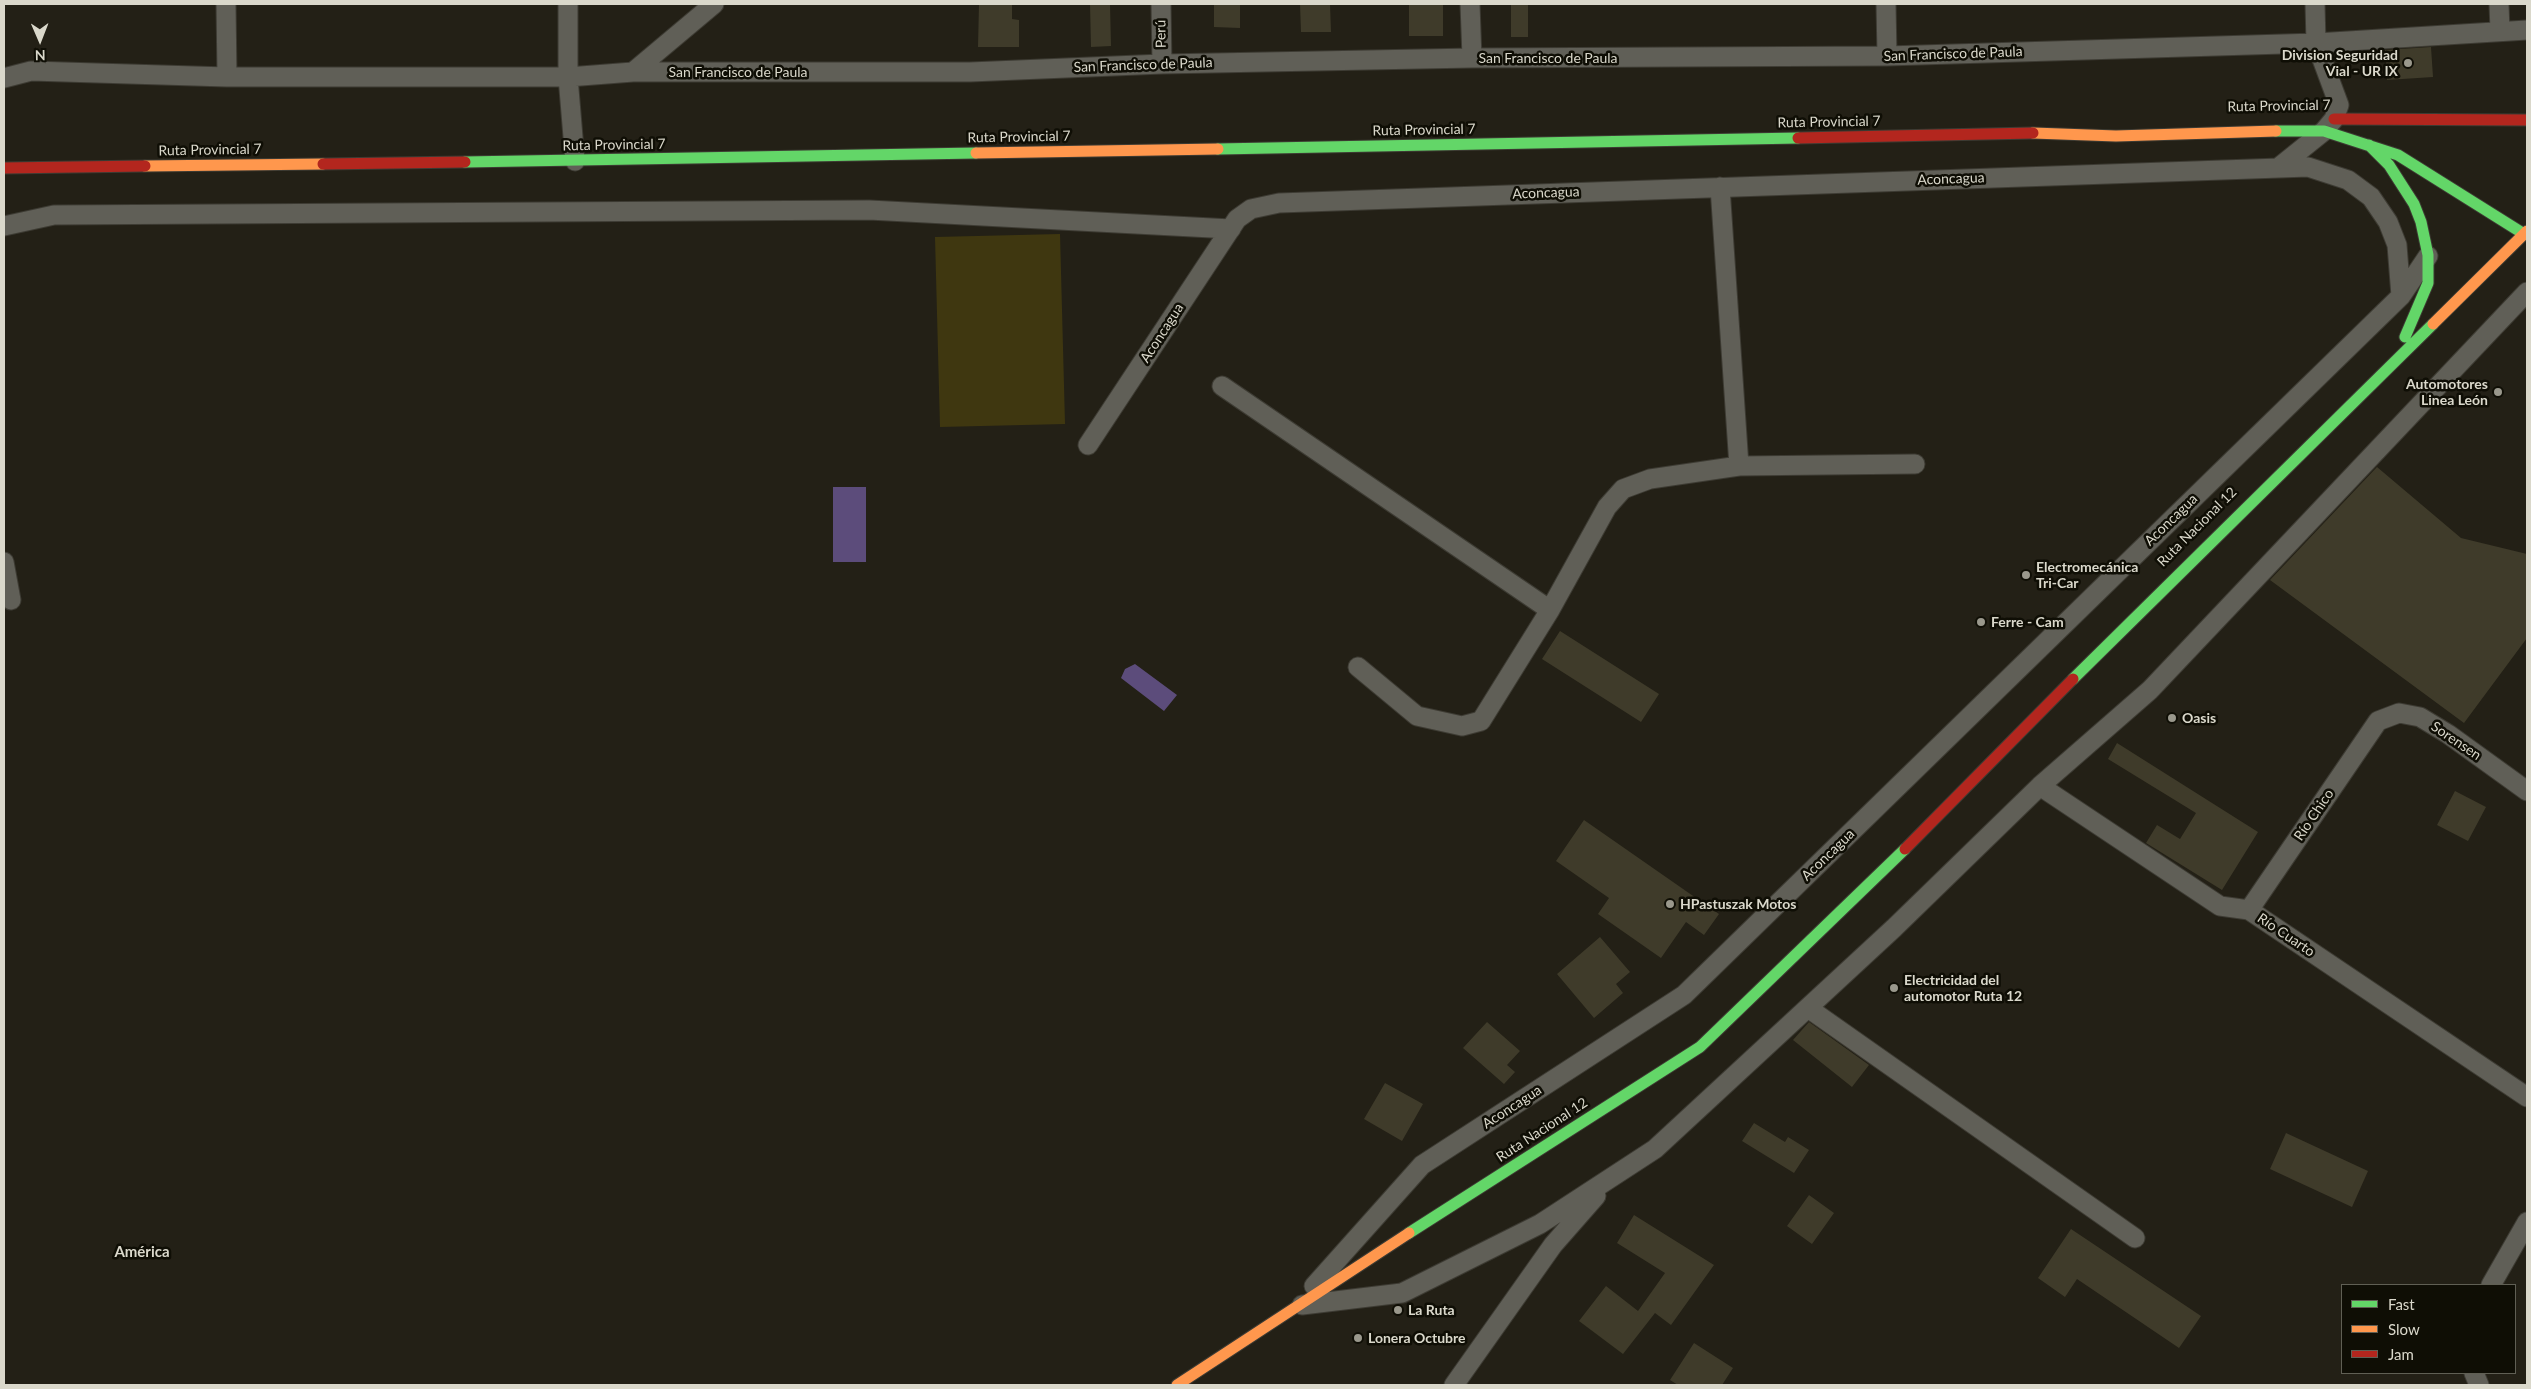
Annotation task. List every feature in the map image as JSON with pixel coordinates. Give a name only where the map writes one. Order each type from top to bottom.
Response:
[{"type":"main road","points":[[2329,125],[2527,120]]},
{"type":"main road","name":"Ruta Provincial 7","points":[[4,168],[575,161],[2036,134],[2103,124],[2329,125],[2370,130]]},
{"type":"main road","name":"Ruta Provincial 7","points":[[2329,125],[2369,145],[2398,155],[2522,231]]},
{"type":"main road","points":[[2395,141],[2419,154]]},
{"type":"main road","points":[[2369,145],[2389,165],[2414,204],[2421,222],[2428,255],[2428,283],[2405,337]]},
{"type":"main road","name":"Ruta Nacional 12","points":[[1177,1385],[1296,1306],[1700,1047],[1956,800],[2152,599],[2522,231],[2525,219]]},
{"type":"main road","name":"Ruta Nacional 12","points":[[1893,862],[1908,838],[2405,337],[2522,231]]},
{"type":"street","points":[[226,4],[226,77]]},
{"type":"street","points":[[568,4],[568,77],[575,161]]},
{"type":"street","points":[[633,72],[714,4]]},
{"type":"street","name":"Perú","points":[[1161,4],[1162,64]]},
{"type":"street","points":[[1470,4],[1472,58]]},
{"type":"street","points":[[1886,4],[1887,56]]},
{"type":"street","points":[[2278,168],[2329,125],[2339,105],[2316,43],[2315,4]]},
{"type":"street","points":[[2499,4],[2500,31]]},
{"type":"street","name":"San Francisco de Paula","points":[[4,78],[31,70],[226,77],[568,77],[633,72],[970,72],[1162,64],[1472,58],[1887,56],[2316,43],[2527,30]]},
{"type":"street","name":"Aconcagua","points":[[1088,445],[1237,219],[1251,209],[1279,203],[2308,167],[2348,180],[2371,197],[2388,222],[2397,245],[2401,296],[1684,995],[1422,1165],[1296,1306]]},
{"type":"street","points":[[1720,187],[1739,466]]},
{"type":"street","points":[[4,226],[54,215],[869,210],[1230,228]]},
{"type":"street","points":[[2401,296],[2428,255]]},
{"type":"street","points":[[1296,1306],[1402,1293],[1540,1224],[1655,1149],[1894,928],[2040,786],[2150,690],[2527,292]]},
{"type":"street","points":[[1222,386],[1550,610]]},
{"type":"street","points":[[1358,667],[1417,716],[1462,726],[1482,721],[1550,610],[1607,507],[1623,489],[1650,479],[1739,466],[1915,464]]},
{"type":"street","points":[[4,562],[11,600]]},
{"type":"street","name":"Sorensen","points":[[2378,721],[2399,713],[2420,717],[2448,734],[2527,791]]},
{"type":"street","name":"Río Chico","points":[[2249,910],[2378,721]]},
{"type":"street","name":"Río Cuarto","points":[[2040,786],[2220,906],[2249,910],[2527,1097]]},
{"type":"street","points":[[1808,1008],[2136,1238]]},
{"type":"street","points":[[1454,1385],[1553,1245],[1612,1178]]},
{"type":"street","points":[[2492,1284],[2527,1222]]},
{"type":"shaded area","points":[[1060,234],[1065,424],[940,427],[935,237]]},
{"type":"shaded area","points":[[833,487],[866,487],[866,562],[833,562]]},
{"type":"shaded area","points":[[1135,664],[1177,695],[1164,711],[1121,678],[1125,669]]},
{"type":"building","points":[[979,4],[1012,4],[1012,19],[1019,20],[1019,47],[978,47]]},
{"type":"building","points":[[1090,4],[1110,4],[1111,46],[1091,47]]},
{"type":"building","points":[[1214,4],[1240,4],[1240,28],[1214,27]]},
{"type":"building","points":[[1300,4],[1330,4],[1331,32],[1301,32]]},
{"type":"building","points":[[1409,4],[1443,4],[1443,36],[1409,36]]},
{"type":"building","points":[[1511,4],[1528,4],[1528,37],[1511,37]]},
{"type":"building","points":[[2431,47],[2433,77],[2387,80],[2385,50]]},
{"type":"building","points":[[2377,467],[2461,538],[2527,554],[2527,638],[2464,723],[2270,580]]},
{"type":"building","points":[[1560,631],[1659,694],[1641,722],[1542,659]]},
{"type":"building","points":[[2117,743],[2258,832],[2222,890],[2146,843],[2157,825],[2180,839],[2196,813],[2108,759]]},
{"type":"building","points":[[2455,791],[2486,807],[2468,841],[2437,825]]},
{"type":"building","points":[[1584,820],[1719,914],[1704,935],[1686,922],[1661,958],[1598,914],[1609,898],[1556,861]]},
{"type":"building","points":[[1600,937],[1630,972],[1616,984],[1623,993],[1594,1018],[1557,974]]},
{"type":"building","points":[[1487,1022],[1520,1051],[1507,1065],[1515,1072],[1504,1084],[1463,1048]]},
{"type":"building","points":[[1809,1022],[1869,1065],[1852,1087],[1793,1040]]},
{"type":"building","points":[[1385,1083],[1423,1104],[1402,1141],[1364,1119]]},
{"type":"building","points":[[1754,1123],[1785,1142],[1788,1137],[1809,1150],[1794,1173],[1742,1141]]},
{"type":"building","points":[[2286,1133],[2368,1171],[2352,1207],[2270,1169]]},
{"type":"building","points":[[1809,1195],[1834,1213],[1812,1244],[1787,1226]]},
{"type":"building","points":[[1634,1215],[1714,1265],[1671,1325],[1655,1313],[1623,1354],[1579,1321],[1606,1286],[1638,1311],[1665,1273],[1617,1243]]},
{"type":"building","points":[[2071,1229],[2201,1316],[2179,1348],[2077,1279],[2065,1297],[2038,1278]]},
{"type":"building","points":[[1694,1343],[1733,1368],[1722,1385],[1678,1385],[1670,1380]]},
{"type":"traffic: fast","points":[[2276,131],[2324,131],[2398,155],[2524,234]]},
{"type":"traffic: fast","points":[[1218,149],[1798,138]]},
{"type":"traffic: fast","points":[[2369,145],[2389,165],[2414,204],[2421,222],[2428,255],[2428,283],[2405,337]]},
{"type":"traffic: fast","points":[[465,162],[976,153]]},
{"type":"traffic: fast","points":[[2073,679],[2433,324]]},
{"type":"traffic: fast","points":[[1409,1233],[1700,1047],[1905,849]]},
{"type":"traffic: slow","points":[[2033,133],[2116,136],[2276,131]]},
{"type":"traffic: slow","points":[[976,153],[1218,149]]},
{"type":"traffic: slow","points":[[145,166],[323,164]]},
{"type":"traffic: slow","points":[[2433,324],[2527,231]]},
{"type":"traffic: slow","points":[[1177,1385],[1409,1233]]},
{"type":"traffic: jam","points":[[2334,119],[2527,120]]},
{"type":"traffic: jam","points":[[1798,138],[2033,133]]},
{"type":"traffic: jam","points":[[323,164],[465,162]]},
{"type":"traffic: jam","points":[[4,168],[145,166]]},
{"type":"traffic: jam","points":[[1905,849],[2073,679]]},
{"type":"place","name":"Division Seguridad Vial - UR IX","points":[[2408,63]]},
{"type":"place","name":"Automotores Linea León","points":[[2498,392]]},
{"type":"place","name":"Electromecánica Tri-Car","points":[[2026,575]]},
{"type":"place","name":"Ferre - Cam","points":[[1981,622]]},
{"type":"place","name":"Oasis","points":[[2172,718]]},
{"type":"place","name":"HPastuszak Motos","points":[[1670,904]]},
{"type":"place","name":"Electricidad del automotor Ruta 12","points":[[1894,988]]},
{"type":"place","name":"La Ruta","points":[[1398,1310]]},
{"type":"place","name":"Lonera Octubre","points":[[1358,1338]]},
{"type":"district","name":"América","points":[[142,1252]]}]
